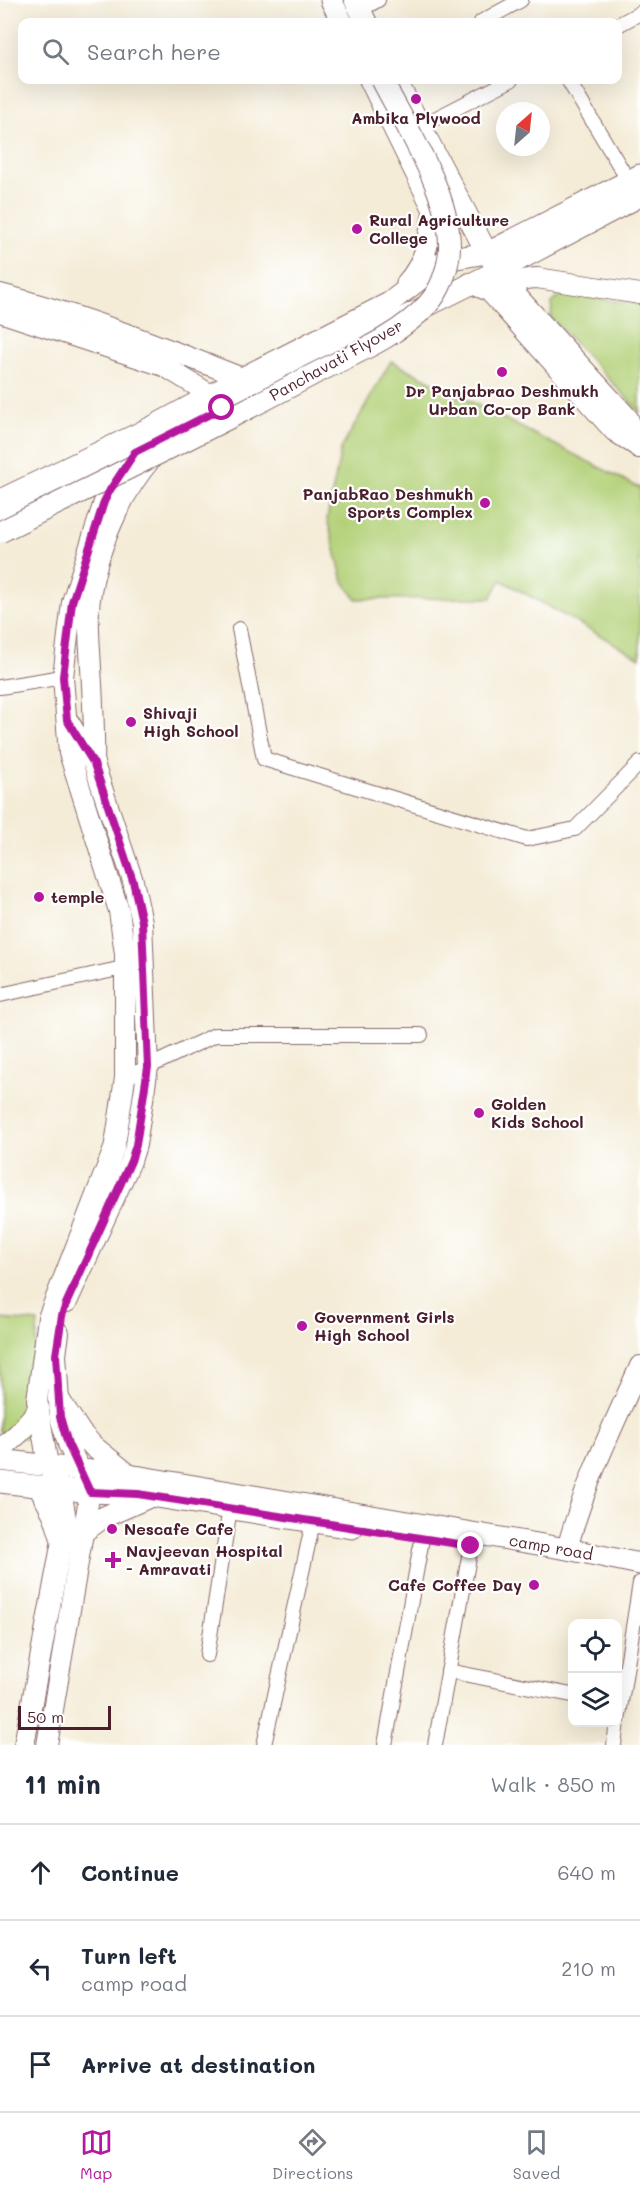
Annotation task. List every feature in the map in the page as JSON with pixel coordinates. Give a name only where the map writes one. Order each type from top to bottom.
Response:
[{"type":"main road","points":[[331,0],[340,18]]},
{"type":"main road","points":[[372,84],[434,210],[445,260]]},
{"type":"main road","name":"Panchavati Flyover","points":[[0,532],[143,455],[394,332],[427,305],[440,288],[449,256],[449,228],[445,210],[425,163],[384,84]]},
{"type":"main road","points":[[398,84],[421,126],[493,276]]},
{"type":"main road","points":[[249,384],[493,276],[636,184]]},
{"type":"main road","points":[[389,303],[417,272],[429,244],[434,210]]},
{"type":"main road","points":[[445,260],[493,276]]},
{"type":"main road","points":[[445,260],[493,276]]},
{"type":"main road","points":[[0,500],[152,427],[216,401],[249,384],[389,303],[445,260]]},
{"type":"main road","points":[[0,519],[143,455],[216,401]]},
{"type":"main road","points":[[58,1398],[81,1433],[94,1447],[130,1476]]},
{"type":"main road","points":[[0,1450],[19,1433],[39,1409]]},
{"type":"main road","name":"camp road","points":[[0,1460],[130,1476],[567,1549],[640,1564]]},
{"type":"main road","name":"camp road","points":[[0,1482],[62,1490],[151,1496],[575,1562],[640,1575]]},
{"type":"main road","points":[[39,1487],[54,1515],[62,1540]]},
{"type":"main road","points":[[83,1532],[110,1514],[151,1496]]},
{"type":"street","points":[[487,18],[521,0]]},
{"type":"street","points":[[622,23],[640,14]]},
{"type":"street","points":[[421,126],[503,84]]},
{"type":"street","points":[[570,84],[636,184]]},
{"type":"street","points":[[493,276],[537,278],[640,294]]},
{"type":"street","points":[[493,276],[527,290],[640,307]]},
{"type":"street","points":[[493,276],[614,431],[640,448]]},
{"type":"street","points":[[0,294],[160,345],[249,384]]},
{"type":"street","points":[[0,312],[164,366],[216,401]]},
{"type":"street","points":[[24,1745],[66,1519],[62,1490],[48,1465],[38,1400],[48,1318],[114,1149],[125,1078],[123,968],[125,954],[119,911],[71,763],[63,677],[72,602],[104,502],[143,455],[152,427]]},
{"type":"street","name":"Panchavati Flyover","points":[[94,764],[95,730],[89,608],[95,572],[108,535],[143,455]]},
{"type":"street","points":[[239,629],[264,759],[527,839],[575,829],[640,763]]},
{"type":"street","points":[[0,687],[63,677]]},
{"type":"street","points":[[47,1745],[90,1492],[79,1471],[60,1417],[56,1355],[62,1316],[131,1161],[136,1145],[148,1067],[142,922],[133,881],[94,764],[67,720]]},
{"type":"street","points":[[0,995],[123,968]]},
{"type":"street","points":[[125,1078],[215,1035],[421,1035]]},
{"type":"street","points":[[567,1549],[593,1470],[640,1366]]},
{"type":"street","points":[[207,1655],[230,1508]]},
{"type":"street","points":[[264,1745],[313,1522]]},
{"type":"street","points":[[385,1745],[422,1539]]},
{"type":"street","points":[[435,1745],[471,1546]]},
{"type":"street","points":[[622,1687],[640,1583]]},
{"type":"street","points":[[448,1671],[568,1694]]},
{"type":"street","points":[[614,1745],[616,1727]]},
{"type":"green space","points":[[562,294],[640,304],[640,412],[551,318],[552,303]]},
{"type":"green space","name":"PanjabRao Deshmukh Sports Complex","points":[[391,361],[640,488],[640,658],[501,580],[491,598],[356,599],[343,581],[327,519],[341,449]]},
{"type":"green space","points":[[0,1319],[38,1322],[28,1438],[0,1436]]},
{"type":"place","name":"Ambika Plywood","points":[[416,99]]},
{"type":"place","name":"Rural Agriculture College","points":[[357,229]]},
{"type":"place","name":"Dr Panjabrao Deshmukh Urban Co-op Bank","points":[[502,372]]},
{"type":"place","name":"PanjabRao Deshmukh Sports Complex","points":[[485,503]]},
{"type":"place","name":"Shivaji High School","points":[[131,722]]},
{"type":"place","name":"temple","points":[[39,897]]},
{"type":"place","name":"Golden Kids School","points":[[479,1113]]},
{"type":"place","name":"Government Girls High School","points":[[302,1326]]},
{"type":"place","name":"Nescafe Cafe","points":[[112,1529]]},
{"type":"place","name":"Navjeevan Hospital - Amravati","points":[[113,1560]]},
{"type":"place","name":"Cafe Coffee Day","points":[[534,1585]]},
{"type":"route","points":[[222,408],[135,452],[104,502],[72,602],[63,677],[67,720],[94,764],[138,900],[143,933],[148,1067],[136,1145],[131,1161],[62,1316],[56,1355],[60,1417],[68,1444],[90,1492],[138,1494],[471,1546]]}]
